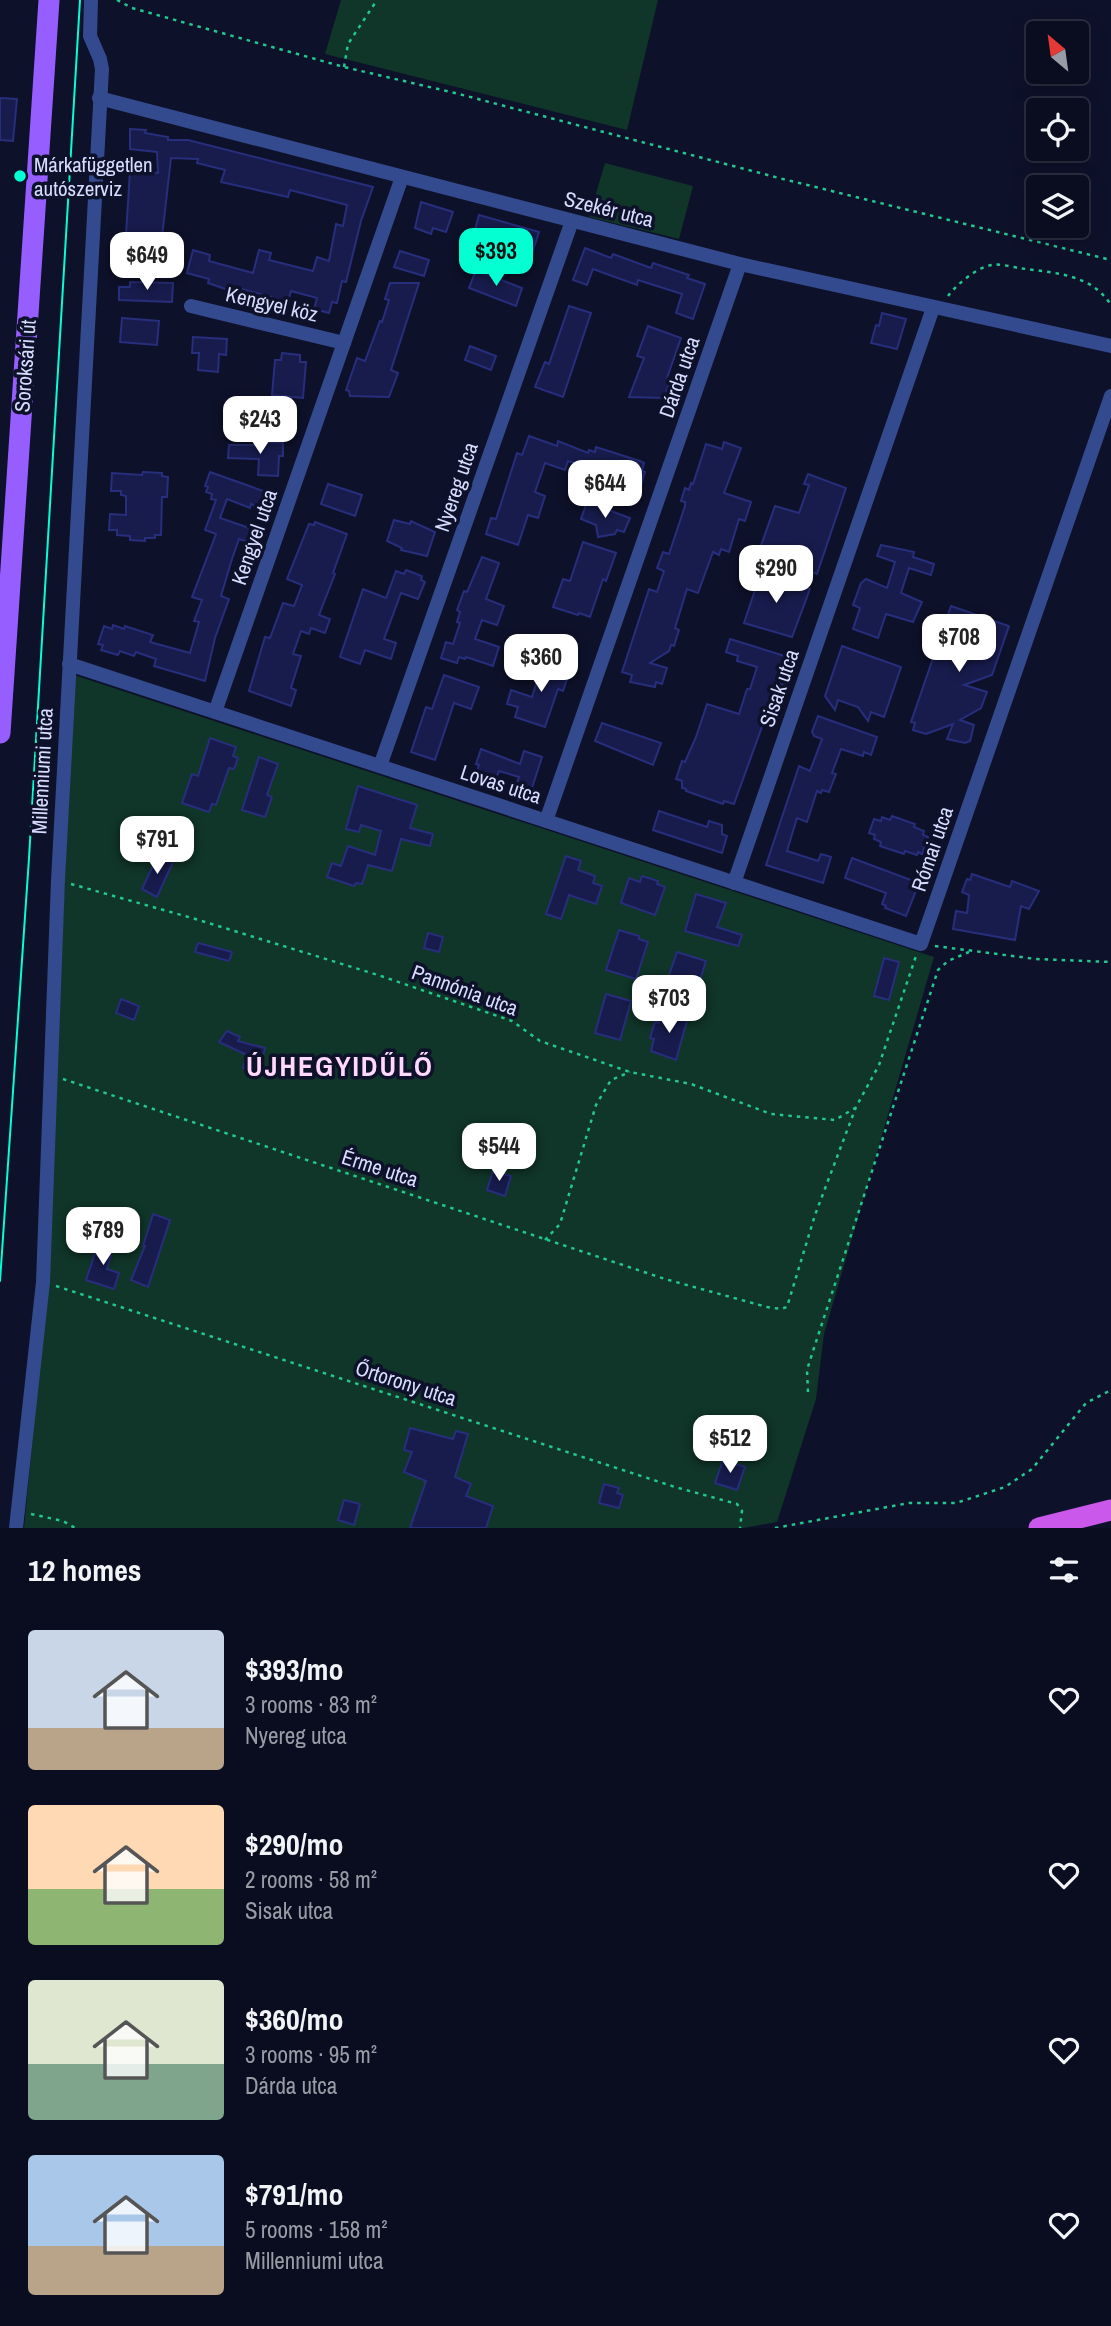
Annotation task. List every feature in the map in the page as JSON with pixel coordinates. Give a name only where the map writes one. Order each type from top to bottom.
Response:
[{"type":"highway","points":[[1039,1528],[1111,1510]]},
{"type":"main road","name":"Soroksári út","points":[[0,733],[49,0]]},
{"type":"street","name":"Millenniumi utca","points":[[16,1528],[43,1282],[58,880],[102,69],[90,37],[91,0]]},
{"type":"street","name":"Szekér utca","points":[[99,98],[740,264],[1111,346]]},
{"type":"street","name":"Kengyel utca","points":[[215,712],[402,177]]},
{"type":"street","name":"Nyereg utca","points":[[380,766],[572,221]]},
{"type":"street","name":"Dárda utca","points":[[546,821],[740,264]]},
{"type":"street","name":"Kengyel köz","points":[[191,306],[344,343]]},
{"type":"street","name":"Sisak utca","points":[[734,883],[938,309]]},
{"type":"street","name":"Római utca","points":[[920,944],[1111,396]]},
{"type":"street","name":"Lovas utca","points":[[69,664],[920,944]]},
{"type":"path","points":[[117,0],[132,8],[344,67],[1111,260]]},
{"type":"path","points":[[344,67],[348,44],[377,0]]},
{"type":"path","points":[[938,309],[956,286],[991,265],[1066,274],[1093,285],[1105,295],[1111,305]]},
{"type":"path","name":"Pannónia utca","points":[[58,880],[378,975],[512,1021],[540,1041],[630,1072],[691,1084],[771,1114],[835,1120],[856,1107]]},
{"type":"path","points":[[856,1107],[879,1065],[920,944],[1036,959],[1111,962]]},
{"type":"path","points":[[808,1392],[807,1370],[938,970],[948,961],[972,951]]},
{"type":"path","points":[[545,1240],[560,1224],[596,1105],[611,1080],[630,1072]]},
{"type":"path","name":"Érme utca","points":[[50,1075],[691,1287],[781,1309],[787,1307],[815,1215],[856,1107]]},
{"type":"path","name":"Őrtorony utca","points":[[43,1282],[675,1487],[737,1504],[742,1511],[740,1528]]},
{"type":"path","points":[[775,1528],[909,1503],[956,1503],[1005,1487],[1032,1469],[1086,1403],[1111,1390]]},
{"type":"path","points":[[18,1512],[63,1521],[75,1528]]},
{"type":"green space","points":[[341,0],[658,0],[627,130],[325,54]]},
{"type":"green space","points":[[605,163],[693,186],[679,239],[589,217]]},
{"type":"green space","points":[[74,675],[934,957],[824,1334],[816,1399],[777,1522],[744,1528],[24,1528],[46,1299]]},
{"type":"building","points":[[0,98],[17,99],[13,141],[0,140]]},
{"type":"building","points":[[130,129],[146,130],[145,133],[168,137],[168,140],[188,140],[373,187],[361,221],[346,282],[342,281],[337,303],[332,302],[329,313],[314,309],[317,298],[291,291],[288,302],[242,289],[240,294],[208,283],[209,279],[187,273],[193,250],[210,255],[209,261],[253,273],[259,250],[271,253],[269,260],[313,271],[317,257],[329,261],[336,224],[343,226],[347,205],[290,190],[288,197],[221,182],[225,170],[197,163],[198,159],[171,158],[162,237],[126,234],[130,171],[158,173],[157,152],[130,149]]},
{"type":"building","points":[[421,202],[453,212],[446,232],[433,228],[431,234],[415,228]]},
{"type":"building","points":[[479,215],[539,232],[530,260],[518,256],[519,252],[509,247],[473,237]]},
{"type":"building","points":[[585,248],[611,258],[613,254],[651,268],[653,263],[689,275],[687,278],[705,284],[693,319],[676,313],[682,294],[638,280],[637,285],[593,269],[587,285],[573,280]]},
{"type":"building","points":[[400,251],[429,260],[424,276],[394,267]]},
{"type":"building","points":[[476,270],[522,288],[516,306],[469,288]]},
{"type":"building","points":[[130,282],[173,283],[172,302],[119,300],[119,287],[130,287]]},
{"type":"building","points":[[390,283],[419,283],[391,370],[398,373],[389,397],[350,396],[346,390],[357,358],[365,361],[380,321],[382,322],[389,300],[385,299]]},
{"type":"building","points":[[569,306],[591,313],[563,397],[535,387],[545,362],[549,364]]},
{"type":"building","points":[[882,313],[906,319],[897,349],[871,343]]},
{"type":"building","points":[[122,318],[159,321],[157,345],[120,342]]},
{"type":"building","points":[[648,326],[681,338],[667,378],[671,379],[664,398],[629,397],[644,358],[637,356]]},
{"type":"building","points":[[193,337],[227,339],[226,355],[219,354],[218,372],[198,370],[199,353],[192,353]]},
{"type":"building","points":[[470,346],[496,356],[491,370],[465,360]]},
{"type":"building","points":[[282,353],[300,355],[300,362],[306,362],[303,398],[272,395],[275,360],[281,360]]},
{"type":"building","points":[[529,436],[557,446],[558,441],[588,453],[589,450],[595,452],[596,447],[640,461],[644,463],[642,471],[645,472],[640,489],[637,488],[635,495],[589,481],[591,476],[585,474],[587,467],[568,461],[565,470],[545,463],[535,492],[545,496],[538,518],[528,515],[518,545],[486,534],[491,518],[496,519],[517,453],[522,455]]},
{"type":"building","points":[[259,442],[283,443],[278,476],[258,475],[259,459],[228,458],[229,445],[259,445]]},
{"type":"building","points":[[724,442],[741,448],[724,493],[751,502],[745,521],[739,519],[729,552],[721,549],[719,555],[713,552],[698,593],[687,589],[675,628],[679,630],[674,646],[671,645],[669,651],[650,663],[667,668],[662,684],[656,682],[655,687],[630,682],[632,675],[622,672],[649,589],[657,592],[664,571],[657,568],[663,552],[669,554],[685,506],[685,502],[681,501],[685,488],[689,490],[691,483],[693,484],[706,444],[722,449]]},
{"type":"building","points":[[143,472],[162,473],[162,476],[168,477],[167,497],[162,497],[161,535],[145,538],[145,541],[130,540],[130,536],[117,535],[117,530],[109,530],[110,514],[126,515],[126,496],[121,495],[121,491],[111,491],[112,473],[142,475]]},
{"type":"building","points":[[210,472],[266,492],[260,508],[251,504],[250,508],[227,499],[220,518],[252,529],[248,542],[239,539],[232,559],[221,596],[229,599],[215,638],[205,681],[154,666],[156,659],[136,652],[134,656],[120,651],[118,655],[101,650],[103,645],[98,644],[104,626],[112,629],[113,625],[124,629],[125,626],[153,635],[150,642],[190,653],[199,622],[194,621],[202,600],[192,597],[216,534],[205,530],[216,500],[211,499],[212,494],[206,492],[208,487],[205,486]]},
{"type":"building","points":[[808,474],[846,488],[817,574],[758,554],[775,506],[799,513],[809,485],[804,484]]},
{"type":"building","points":[[328,484],[362,495],[355,516],[321,504]]},
{"type":"building","points":[[587,502],[630,518],[624,532],[617,530],[615,534],[598,537],[596,525],[581,519]]},
{"type":"building","points":[[394,520],[410,524],[411,521],[435,532],[427,556],[401,550],[402,548],[387,541]]},
{"type":"building","points":[[315,522],[347,534],[319,615],[330,619],[325,633],[311,628],[309,634],[301,631],[293,654],[301,656],[291,688],[296,690],[291,706],[249,691],[265,637],[270,638],[283,603],[294,606],[302,585],[287,579],[309,524],[314,525]]},
{"type":"building","points":[[583,542],[616,553],[606,581],[603,579],[590,617],[553,607],[563,579],[570,581]]},
{"type":"building","points":[[881,545],[914,552],[913,557],[934,564],[931,575],[909,568],[901,593],[922,602],[913,622],[886,614],[878,638],[853,629],[860,608],[853,605],[861,583],[866,579],[887,588],[895,562],[877,556]]},
{"type":"building","points":[[482,557],[499,563],[486,599],[504,606],[497,625],[482,620],[475,639],[499,647],[493,666],[466,657],[459,657],[457,663],[441,658],[446,642],[453,644],[460,623],[457,622],[460,612],[457,610]]},
{"type":"building","points":[[406,570],[422,576],[421,580],[425,582],[418,599],[401,593],[384,639],[396,643],[391,659],[365,650],[360,664],[340,657],[363,589],[386,598],[396,571],[404,574]]},
{"type":"building","points":[[752,573],[810,589],[792,637],[744,623],[755,590],[748,588]]},
{"type":"building","points":[[951,606],[1009,626],[992,675],[964,685],[987,692],[981,708],[960,720],[974,725],[970,741],[965,743],[947,739],[953,724],[926,734],[913,730],[915,723],[911,722]]},
{"type":"building","points":[[730,639],[788,657],[779,683],[787,686],[781,705],[771,702],[734,804],[724,801],[723,804],[686,791],[682,788],[682,781],[676,779],[682,761],[685,762],[696,737],[707,704],[739,714],[747,689],[750,689],[757,667],[737,661],[738,656],[726,652]]},
{"type":"building","points":[[842,646],[901,667],[884,717],[871,712],[868,721],[858,707],[838,700],[835,710],[825,696]]},
{"type":"building","points":[[544,658],[571,667],[563,691],[558,689],[545,727],[515,717],[518,707],[507,704],[511,690],[532,697]]},
{"type":"building","points":[[444,675],[479,687],[471,709],[454,703],[435,760],[411,752],[426,707],[432,709]]},
{"type":"building","points":[[818,716],[877,737],[871,755],[864,752],[863,756],[841,749],[832,773],[836,774],[829,792],[817,791],[807,822],[797,818],[787,851],[818,861],[821,854],[831,857],[823,883],[766,865],[799,766],[810,771],[822,739],[814,736],[812,732]]},
{"type":"building","points":[[602,723],[661,743],[653,765],[595,741]]},
{"type":"building","points":[[210,738],[236,747],[233,756],[238,758],[234,769],[229,768],[216,805],[212,804],[209,812],[182,803],[192,774],[198,776]]},
{"type":"building","points":[[481,749],[520,764],[524,751],[542,757],[531,791],[516,786],[519,777],[499,771],[496,778],[477,771],[479,765],[476,764]]},
{"type":"building","points":[[259,757],[278,764],[267,795],[272,797],[265,817],[242,810]]},
{"type":"building","points":[[358,786],[417,805],[410,828],[433,834],[430,846],[401,839],[392,871],[368,865],[362,884],[356,883],[354,886],[327,877],[332,863],[341,866],[348,846],[375,855],[381,831],[361,825],[359,832],[346,829]]},
{"type":"building","points":[[659,811],[707,827],[709,821],[722,825],[722,834],[727,836],[722,853],[653,830]]},
{"type":"building","points":[[892,816],[915,824],[914,827],[924,831],[923,835],[928,837],[922,854],[905,851],[904,854],[880,846],[881,842],[869,833],[874,819],[881,821],[882,817],[890,820]]},
{"type":"building","points":[[158,855],[173,862],[157,897],[142,889]]},
{"type":"building","points":[[566,856],[581,861],[578,870],[595,876],[593,883],[602,886],[596,904],[569,895],[561,919],[546,914]]},
{"type":"building","points":[[852,858],[919,883],[906,916],[885,908],[882,904],[886,893],[845,878]]},
{"type":"building","points":[[972,874],[1010,887],[1012,881],[1039,891],[1029,909],[1021,906],[1015,940],[953,929],[956,911],[967,913],[969,895],[962,892]]},
{"type":"building","points":[[642,876],[658,881],[657,884],[665,887],[655,915],[621,903],[629,878],[640,882]]},
{"type":"building","points":[[696,894],[726,903],[717,927],[742,935],[738,946],[685,931]]},
{"type":"building","points":[[619,930],[639,936],[639,939],[648,942],[636,979],[606,970]]},
{"type":"building","points":[[428,933],[443,937],[439,952],[424,948]]},
{"type":"building","points":[[198,943],[232,952],[229,961],[195,952]]},
{"type":"building","points":[[677,952],[706,961],[694,1000],[669,992],[670,989],[665,987]]},
{"type":"building","points":[[884,958],[899,962],[889,1000],[874,996]]},
{"type":"building","points":[[606,994],[631,1001],[620,1040],[595,1033]]},
{"type":"building","points":[[121,999],[139,1006],[134,1020],[116,1013]]},
{"type":"building","points":[[663,1012],[688,1017],[676,1060],[651,1051],[654,1039],[650,1038],[655,1022],[659,1023]]},
{"type":"building","points":[[227,1031],[240,1037],[238,1041],[265,1048],[259,1073],[243,1068],[247,1055],[219,1042]]},
{"type":"building","points":[[493,1171],[511,1176],[505,1196],[487,1190]]},
{"type":"building","points":[[77,1213],[102,1221],[96,1237],[72,1229]]},
{"type":"building","points":[[153,1214],[170,1220],[148,1287],[131,1280],[145,1246]]},
{"type":"building","points":[[99,1241],[114,1246],[107,1269],[119,1273],[114,1289],[86,1280]]},
{"type":"building","points":[[410,1428],[453,1439],[456,1431],[468,1434],[455,1477],[471,1484],[466,1496],[493,1506],[486,1528],[410,1528],[426,1481],[404,1472],[412,1452],[404,1450]]},
{"type":"building","points":[[723,1460],[745,1467],[737,1490],[715,1483]]},
{"type":"building","points":[[604,1484],[619,1488],[617,1493],[623,1495],[619,1508],[599,1503]]},
{"type":"building","points":[[344,1500],[360,1504],[354,1525],[338,1520]]},
{"type":"tram line","points":[[0,1281],[29,858],[80,0]]},
{"type":"place","name":"Márkafüggetlen autószerviz","points":[[20,176]]},
{"type":"district","name":"ÚJHEGYIDŰLŐ","points":[[340,1066]]}]
